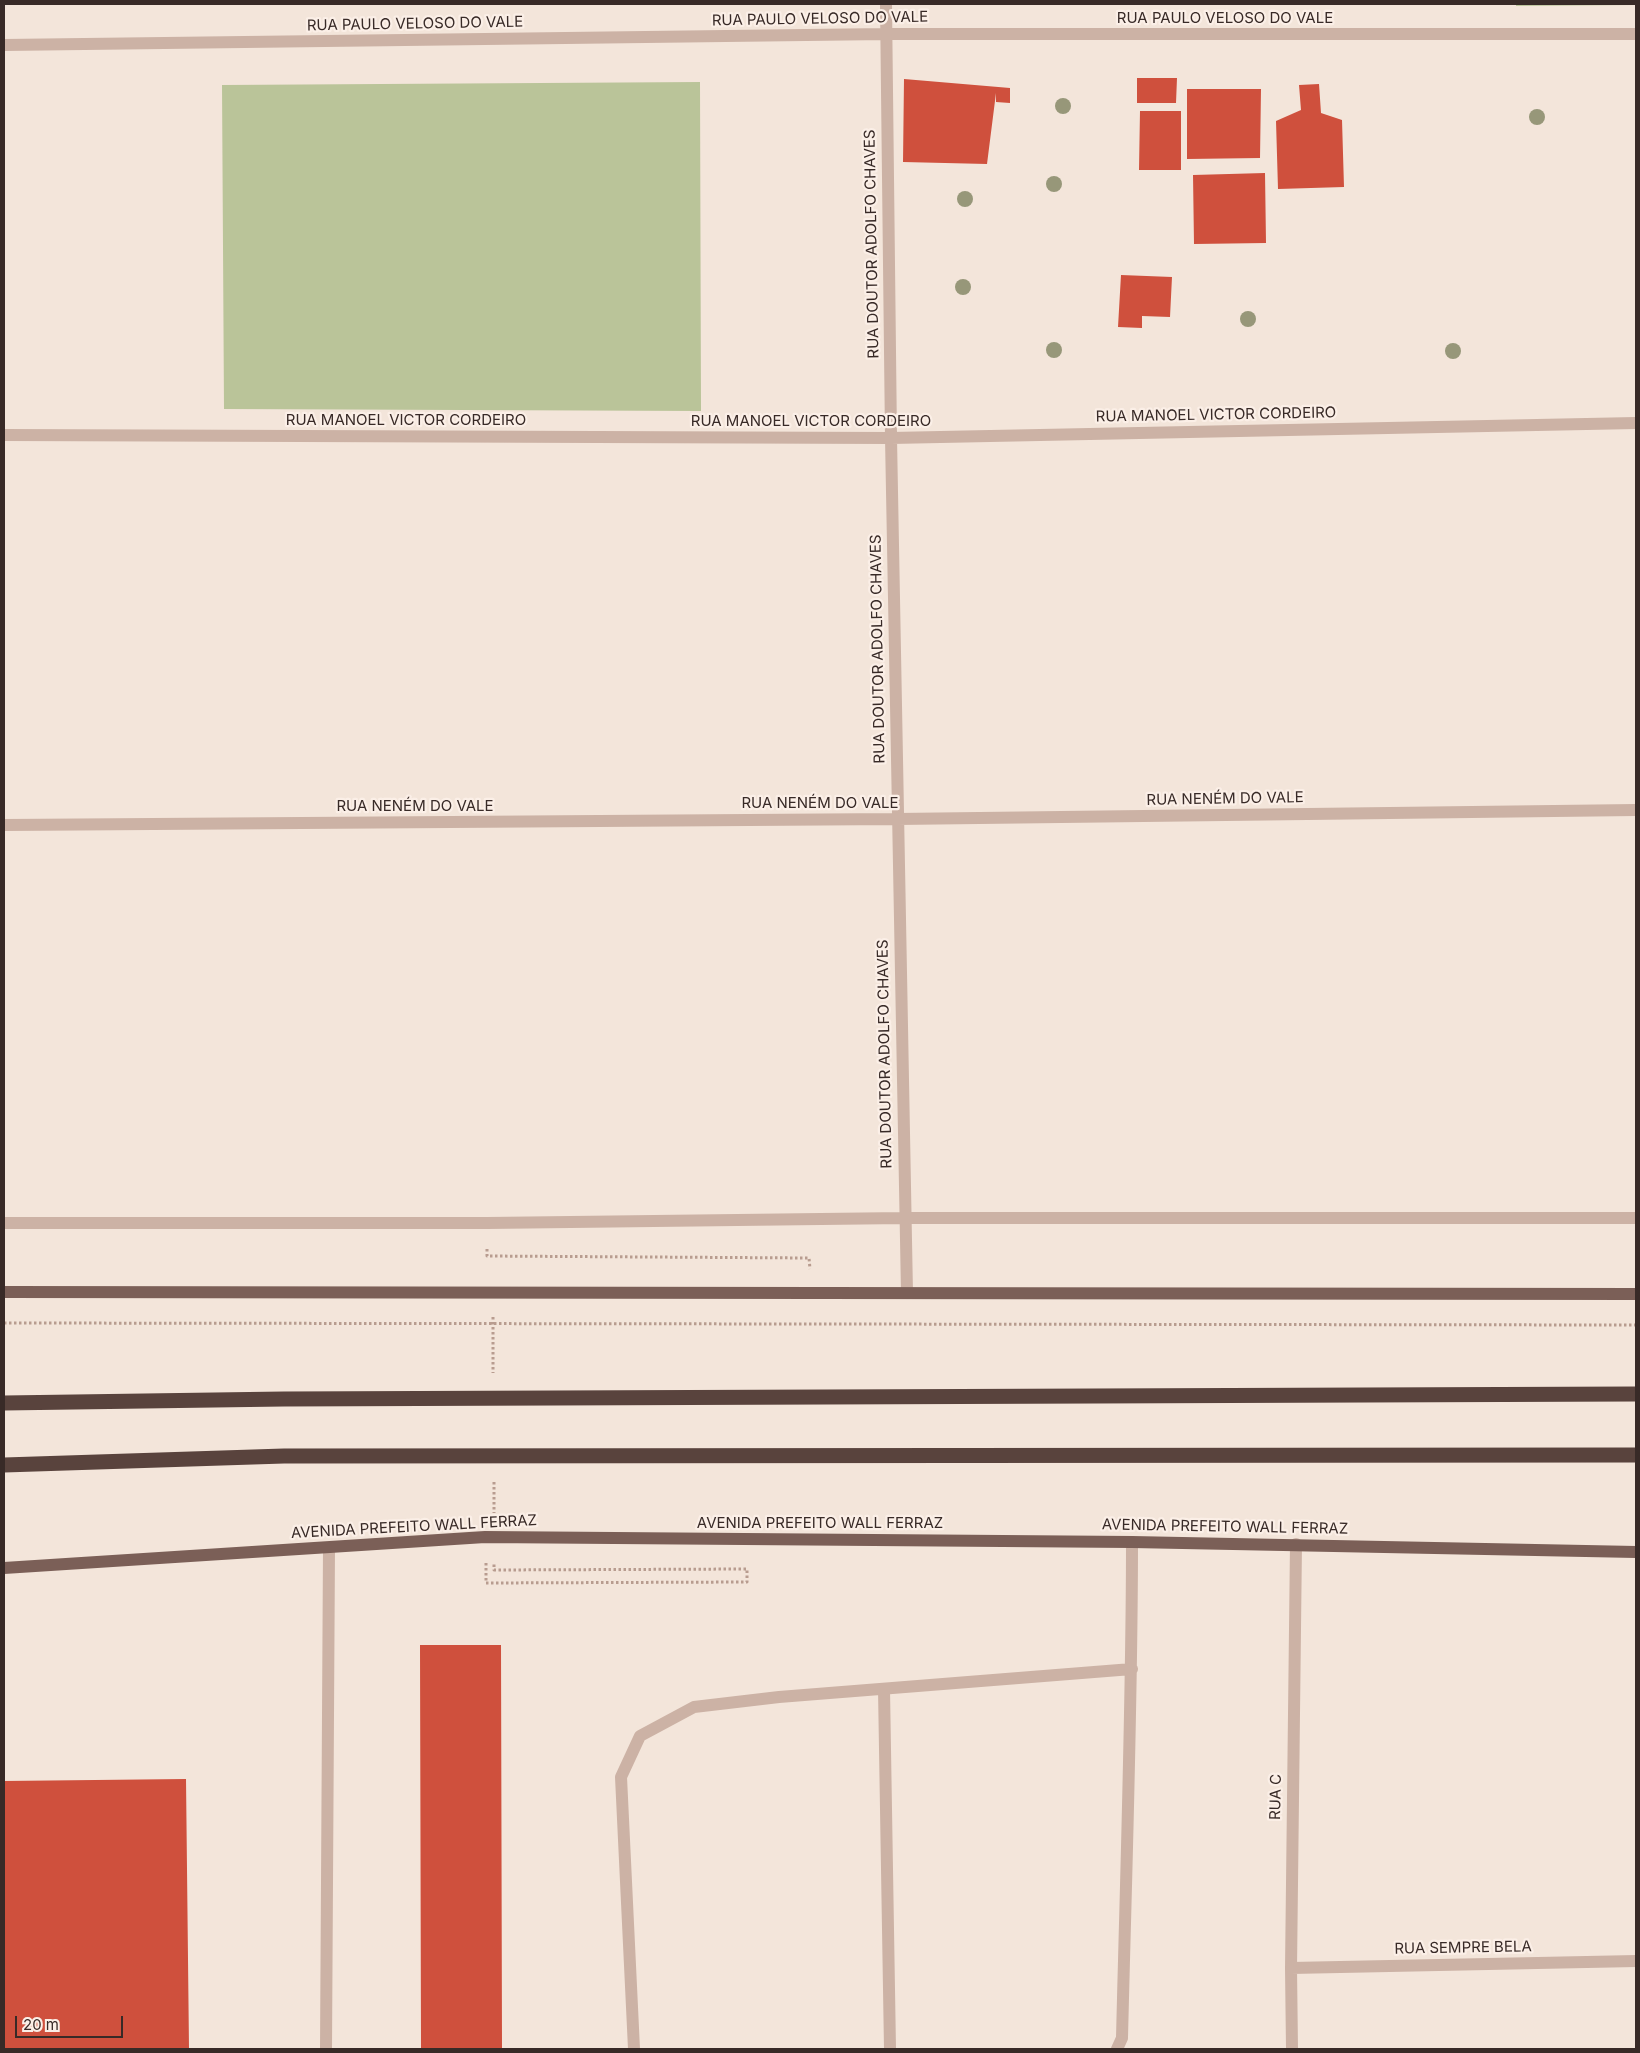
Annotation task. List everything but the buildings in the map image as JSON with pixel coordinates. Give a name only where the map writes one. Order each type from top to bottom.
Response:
[{"type":"highway","points":[[4,1403],[284,1399],[1636,1394]]},
{"type":"highway","points":[[4,1465],[284,1456],[1636,1455]]},
{"type":"main road","points":[[4,1292],[1636,1294]]},
{"type":"main road","name":"AVENIDA PREFEITO WALL FERRAZ","points":[[4,1568],[486,1537],[1296,1544],[1636,1552]]},
{"type":"street","name":"RUA DOUTOR ADOLFO CHAVES","points":[[886,4],[897,819],[907,1293]]},
{"type":"street","name":"RUA PAULO VELOSO DO VALE","points":[[4,46],[886,34],[1636,34]]},
{"type":"street","name":"RUA MANOEL VICTOR CORDEIRO","points":[[4,435],[891,438],[1636,423]]},
{"type":"street","name":"RUA NENÉM DO VALE","points":[[4,825],[897,819],[1636,810]]},
{"type":"street","points":[[4,1223],[487,1223],[904,1218],[1636,1218]]},
{"type":"street","points":[[1117,2049],[1122,2038],[1132,1669],[1132,1542]]},
{"type":"street","name":"RUA C","points":[[1292,2049],[1291,1968],[1296,1544]]},
{"type":"street","points":[[326,2049],[329,1548]]},
{"type":"street","points":[[634,2049],[620,1777],[640,1736],[694,1707],[779,1697],[1132,1669]]},
{"type":"street","points":[[884,1689],[890,2049]]},
{"type":"street","name":"RUA SEMPRE BELA","points":[[1291,1968],[1636,1961]]},
{"type":"path","points":[[487,1256],[809,1258],[810,1272]]},
{"type":"path","points":[[4,1323],[1636,1325]]},
{"type":"path","points":[[486,1583],[747,1582],[747,1569],[494,1570]]},
{"type":"green space","points":[[1516,4],[1636,4],[1636,5],[1516,6]]},
{"type":"green space","points":[[700,82],[701,411],[224,409],[222,85]]}]
